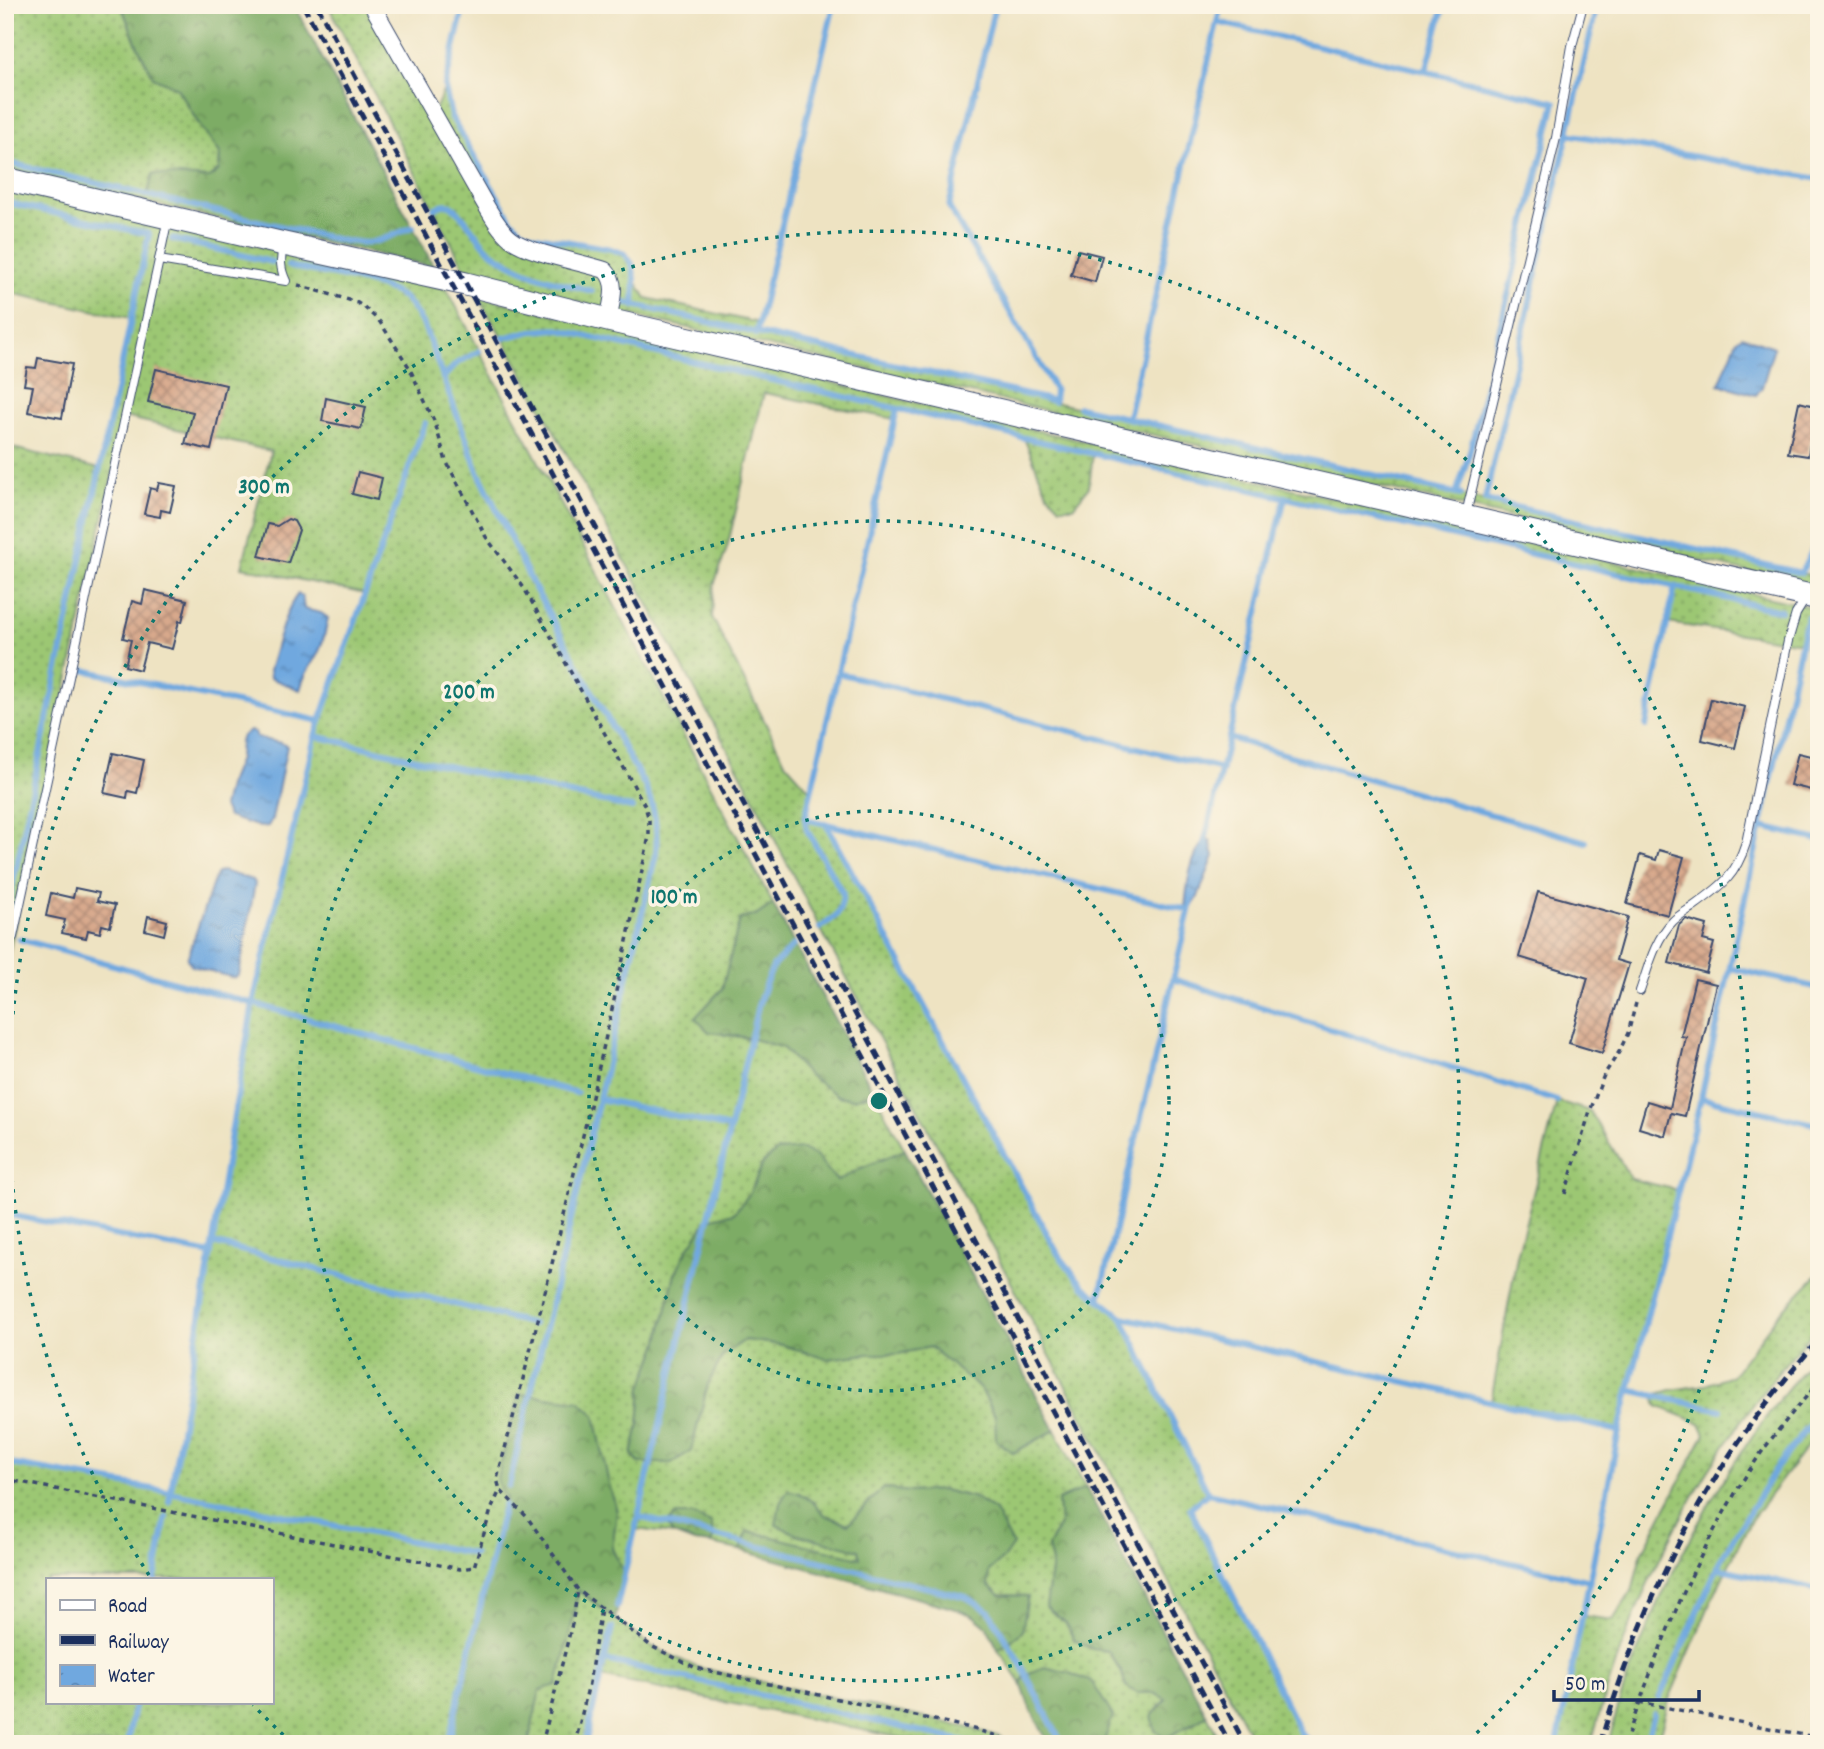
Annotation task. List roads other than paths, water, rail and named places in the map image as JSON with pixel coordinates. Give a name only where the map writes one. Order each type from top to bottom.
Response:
[{"type":"street","points":[[372,5],[500,228],[512,240],[529,248],[605,270],[613,282],[613,299],[608,320]]},
{"type":"street","points":[[5,179],[1465,518],[1813,596]]},
{"type":"lane","points":[[1465,518],[1556,138],[1572,46],[1583,5]]},
{"type":"lane","points":[[13,937],[168,217]]},
{"type":"lane","points":[[159,260],[286,281],[280,260],[284,244]]},
{"type":"lane","points":[[1640,991],[1662,936],[1673,922],[1732,874],[1741,859],[1788,641],[1796,614],[1813,596]]},
{"type":"water","points":[[1742,336],[1774,347],[1762,387],[1756,395],[1719,384],[1737,340]]},
{"type":"water","points":[[298,594],[302,596],[304,609],[321,613],[328,618],[319,651],[300,690],[270,678],[269,670],[285,620]]},
{"type":"water","points":[[250,731],[255,732],[257,738],[287,746],[272,819],[268,826],[260,827],[228,817],[223,807],[239,759],[242,736]]},
{"type":"water","points":[[1206,839],[1210,840],[1214,856],[1197,899],[1189,910],[1185,909],[1192,863]]},
{"type":"water","points":[[222,871],[255,883],[239,975],[234,978],[192,966],[187,959],[216,874]]},
{"type":"waterway","points":[[464,5],[445,87],[451,116],[511,220],[522,230],[536,236],[611,249],[625,254],[632,264],[635,280],[634,306]]},
{"type":"waterway","points":[[756,334],[834,5]]},
{"type":"waterway","points":[[621,302],[1054,401],[1055,390],[949,207],[995,5]]},
{"type":"waterway","points":[[1128,418],[1221,5]]},
{"type":"waterway","points":[[1426,71],[1444,5]]},
{"type":"waterway","points":[[1597,5],[1485,500],[1801,573],[1819,537]]},
{"type":"waterway","points":[[1217,22],[1555,102],[1469,455],[1456,494]]},
{"type":"waterway","points":[[1568,134],[1819,179]]},
{"type":"waterway","points":[[5,162],[344,241],[374,242],[413,227]]},
{"type":"waterway","points":[[5,921],[149,234],[9,203]]},
{"type":"waterway","points":[[434,209],[445,204],[453,207],[487,247],[503,260],[540,276],[592,291]]},
{"type":"waterway","points":[[172,239],[272,262]]},
{"type":"waterway","points":[[288,266],[349,278],[396,293],[405,299],[415,312],[424,326],[478,471],[533,585],[645,786],[655,819],[656,854],[509,1486]]},
{"type":"waterway","points":[[503,338],[532,331],[557,329],[1781,611]]},
{"type":"waterway","points":[[443,378],[456,364],[479,351]]},
{"type":"waterway","points":[[1079,407],[1461,495]]},
{"type":"waterway","points":[[820,928],[837,914],[843,894],[807,830],[805,819],[897,409]]},
{"type":"waterway","points":[[169,1502],[253,1003],[315,736],[425,423]]},
{"type":"waterway","points":[[1204,844],[1285,497]]},
{"type":"waterway","points":[[1646,726],[1675,586]]},
{"type":"waterway","points":[[1557,1744],[1619,1431],[1701,1098],[1807,617],[1819,620]]},
{"type":"waterway","points":[[79,669],[320,721]]},
{"type":"waterway","points":[[838,673],[1222,769]]},
{"type":"waterway","points":[[315,736],[632,808]]},
{"type":"waterway","points":[[1229,738],[1586,842]]},
{"type":"waterway","points":[[805,819],[1189,910]]},
{"type":"waterway","points":[[826,824],[1058,1254],[1084,1287],[1122,1317],[1208,1493],[1190,1508],[1301,1734],[1313,1744]]},
{"type":"waterway","points":[[1762,827],[1819,840]]},
{"type":"waterway","points":[[1099,1299],[1191,902]]},
{"type":"waterway","points":[[19,939],[577,1093]]},
{"type":"waterway","points":[[730,1128],[766,982],[774,965],[794,945]]},
{"type":"waterway","points":[[1730,968],[1819,988]]},
{"type":"waterway","points":[[1173,979],[1557,1101]]},
{"type":"waterway","points":[[1701,1098],[1819,1125]]},
{"type":"waterway","points":[[600,1099],[730,1128],[617,1606]]},
{"type":"waterway","points":[[5,1214],[211,1254]]},
{"type":"waterway","points":[[213,1243],[533,1324]]},
{"type":"waterway","points":[[1122,1317],[1619,1431]]},
{"type":"waterway","points":[[1629,1390],[1721,1410]]},
{"type":"waterway","points":[[1659,1699],[1721,1559],[1775,1470],[1819,1412]]},
{"type":"waterway","points":[[1804,1430],[1819,1433]]},
{"type":"waterway","points":[[5,1463],[170,1492],[474,1554]]},
{"type":"waterway","points":[[1208,1493],[1590,1581]]},
{"type":"waterway","points":[[448,1744],[504,1505]]},
{"type":"waterway","points":[[155,1578],[166,1516]]},
{"type":"waterway","points":[[639,1517],[966,1597],[989,1611],[1019,1661],[1062,1744]]},
{"type":"waterway","points":[[1717,1568],[1819,1590]]},
{"type":"waterway","points":[[585,1744],[612,1628]]},
{"type":"waterway","points":[[605,1660],[976,1744]]},
{"type":"waterway","points":[[127,1744],[135,1704]]},
{"type":"waterway","points":[[1646,1744],[1654,1714]]},
{"type":"railway","points":[[303,5],[1230,1744]]},
{"type":"railway","points":[[317,5],[1245,1744]]},
{"type":"railway","points":[[1600,1744],[1641,1627],[1694,1515],[1747,1430],[1819,1339]]}]
